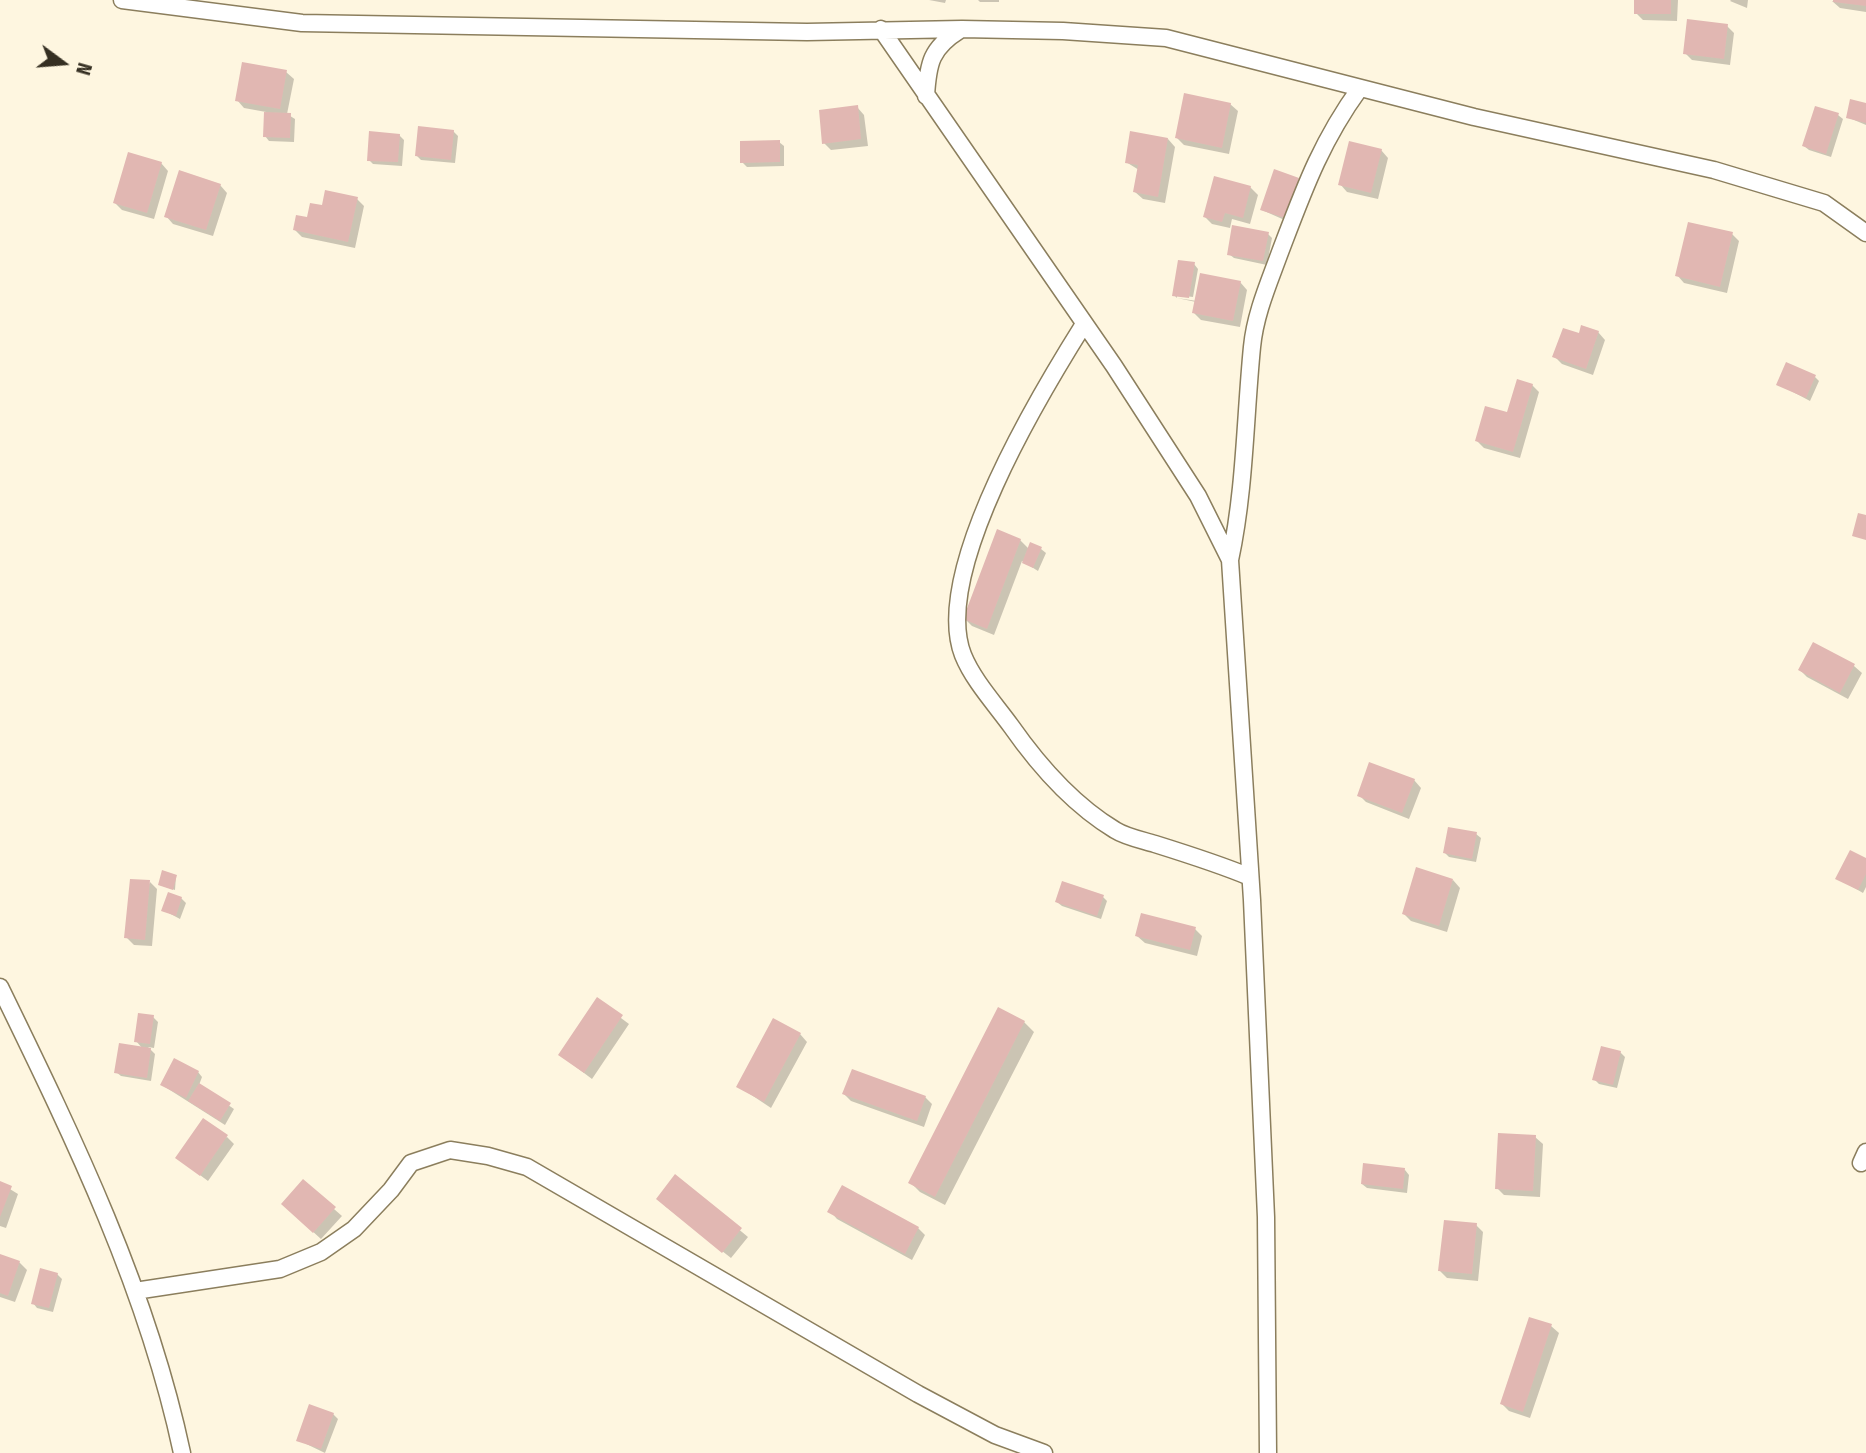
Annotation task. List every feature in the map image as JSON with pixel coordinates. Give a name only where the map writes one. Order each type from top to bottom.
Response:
[{"type":"street","points":[[122,0],[302,23],[807,32],[962,29],[1063,31],[1166,38],[1474,117],[1714,170],[1824,203],[1866,233]]},
{"type":"street","points":[[881,29],[1084,324],[1198,496],[1230,559]]},
{"type":"street","points":[[926,96],[927,74],[940,42],[962,29]]},
{"type":"street","points":[[1268,1453],[1266,1217],[1250,877],[1230,559],[1240,515],[1252,345],[1261,305],[1307,180],[1332,126],[1360,88]]},
{"type":"street","points":[[1084,324],[1057,368],[985,503],[963,576],[957,615],[963,655],[1035,760],[1073,800],[1117,831],[1250,877]]},
{"type":"street","points":[[0,987],[71,1132],[135,1291],[170,1396],[181,1453]]},
{"type":"street","points":[[135,1291],[280,1269],[321,1252],[354,1229],[391,1190],[411,1163],[450,1150],[488,1156],[527,1167],[718,1280],[995,1435],[1044,1453]]},
{"type":"street","points":[[992,1453],[995,1435]]},
{"type":"building","points":[[1634,0],[1671,0],[1671,14],[1634,14]]},
{"type":"building","points":[[1866,0],[1866,6],[1833,2]]},
{"type":"building","points":[[1687,19],[1728,24],[1724,59],[1683,54]]},
{"type":"building","points":[[242,62],[287,70],[280,109],[235,101]]},
{"type":"building","points":[[1184,93],[1231,103],[1222,148],[1175,138]]},
{"type":"building","points":[[1850,99],[1866,103],[1866,123],[1846,118]]},
{"type":"building","points":[[858,105],[861,139],[822,144],[819,110]]},
{"type":"building","points":[[1815,106],[1839,113],[1826,154],[1802,146]]},
{"type":"building","points":[[264,112],[291,113],[290,138],[263,137]]},
{"type":"building","points":[[418,126],[454,130],[451,160],[415,156]]},
{"type":"building","points":[[369,131],[400,134],[398,162],[367,161]]},
{"type":"building","points":[[1130,131],[1168,138],[1158,197],[1133,192],[1138,165],[1125,163]]},
{"type":"building","points":[[780,140],[780,162],[740,163],[740,141]]},
{"type":"building","points":[[1349,141],[1382,149],[1371,193],[1338,185]]},
{"type":"building","points":[[128,152],[162,162],[147,213],[113,203]]},
{"type":"building","points":[[1274,169],[1299,178],[1285,218],[1260,210]]},
{"type":"building","points":[[179,170],[221,184],[206,230],[164,217]]},
{"type":"building","points":[[1214,176],[1251,186],[1243,218],[1225,213],[1222,222],[1203,217]]},
{"type":"building","points":[[325,190],[358,197],[348,242],[293,230],[296,215],[307,217],[310,203],[322,205]]},
{"type":"building","points":[[1688,222],[1733,232],[1720,287],[1675,276]]},
{"type":"building","points":[[1232,225],[1269,232],[1263,261],[1227,255]]},
{"type":"building","points":[[1178,260],[1195,262],[1189,298],[1172,296]]},
{"type":"building","points":[[1200,273],[1241,281],[1233,321],[1192,313]]},
{"type":"building","points":[[1581,325],[1599,331],[1586,369],[1552,357],[1563,328],[1579,333]]},
{"type":"building","points":[[1786,362],[1816,375],[1806,398],[1776,385]]},
{"type":"building","points":[[1517,379],[1533,384],[1513,452],[1475,441],[1485,406],[1507,412]]},
{"type":"building","points":[[1858,513],[1866,515],[1866,540],[1852,536]]},
{"type":"building","points":[[997,529],[1021,539],[987,629],[963,619]]},
{"type":"building","points":[[1030,542],[1042,547],[1033,568],[1022,563]]},
{"type":"building","points":[[1813,642],[1855,664],[1840,693],[1798,670]]},
{"type":"building","points":[[1369,762],[1415,779],[1402,813],[1357,796]]},
{"type":"building","points":[[1448,827],[1477,832],[1472,859],[1443,853]]},
{"type":"building","points":[[1850,850],[1866,858],[1866,874],[1858,890],[1835,879]]},
{"type":"building","points":[[1416,867],[1453,879],[1439,926],[1402,914]]},
{"type":"building","points":[[162,870],[177,875],[173,890],[158,885]]},
{"type":"building","points":[[130,879],[150,880],[145,940],[124,938]]},
{"type":"building","points":[[1062,881],[1104,895],[1097,916],[1055,902]]},
{"type":"building","points":[[168,892],[182,897],[176,916],[161,911]]},
{"type":"building","points":[[1141,913],[1196,927],[1190,950],[1135,936]]},
{"type":"building","points":[[597,997],[623,1015],[584,1073],[558,1055]]},
{"type":"building","points":[[998,1007],[1025,1021],[935,1197],[908,1183]]},
{"type":"building","points":[[138,1013],[154,1015],[150,1044],[134,1042]]},
{"type":"building","points":[[773,1018],[801,1033],[764,1102],[736,1087]]},
{"type":"building","points":[[119,1043],[151,1048],[147,1078],[114,1073]]},
{"type":"building","points":[[1601,1046],[1621,1051],[1613,1085],[1592,1080]]},
{"type":"building","points":[[174,1058],[199,1071],[186,1098],[160,1085]]},
{"type":"building","points":[[852,1069],[926,1096],[917,1121],[842,1094]]},
{"type":"building","points":[[199,1083],[231,1103],[220,1121],[188,1101]]},
{"type":"building","points":[[203,1118],[228,1135],[200,1176],[175,1158]]},
{"type":"building","points":[[1498,1133],[1536,1135],[1533,1191],[1495,1189]]},
{"type":"building","points":[[1363,1163],[1405,1168],[1403,1189],[1361,1184]]},
{"type":"building","points":[[675,1174],[742,1228],[722,1253],[656,1199]]},
{"type":"building","points":[[303,1179],[336,1207],[313,1233],[281,1204]]},
{"type":"building","points":[[0,1181],[12,1186],[0,1217]]},
{"type":"building","points":[[842,1185],[919,1227],[905,1254],[827,1212]]},
{"type":"building","points":[[1444,1220],[1477,1223],[1472,1274],[1438,1271]]},
{"type":"building","points":[[0,1254],[20,1261],[8,1296],[0,1293]]},
{"type":"building","points":[[40,1268],[58,1273],[49,1308],[31,1304]]},
{"type":"building","points":[[1529,1317],[1552,1324],[1523,1412],[1500,1404]]},
{"type":"building","points":[[309,1404],[334,1413],[321,1449],[296,1441]]}]
